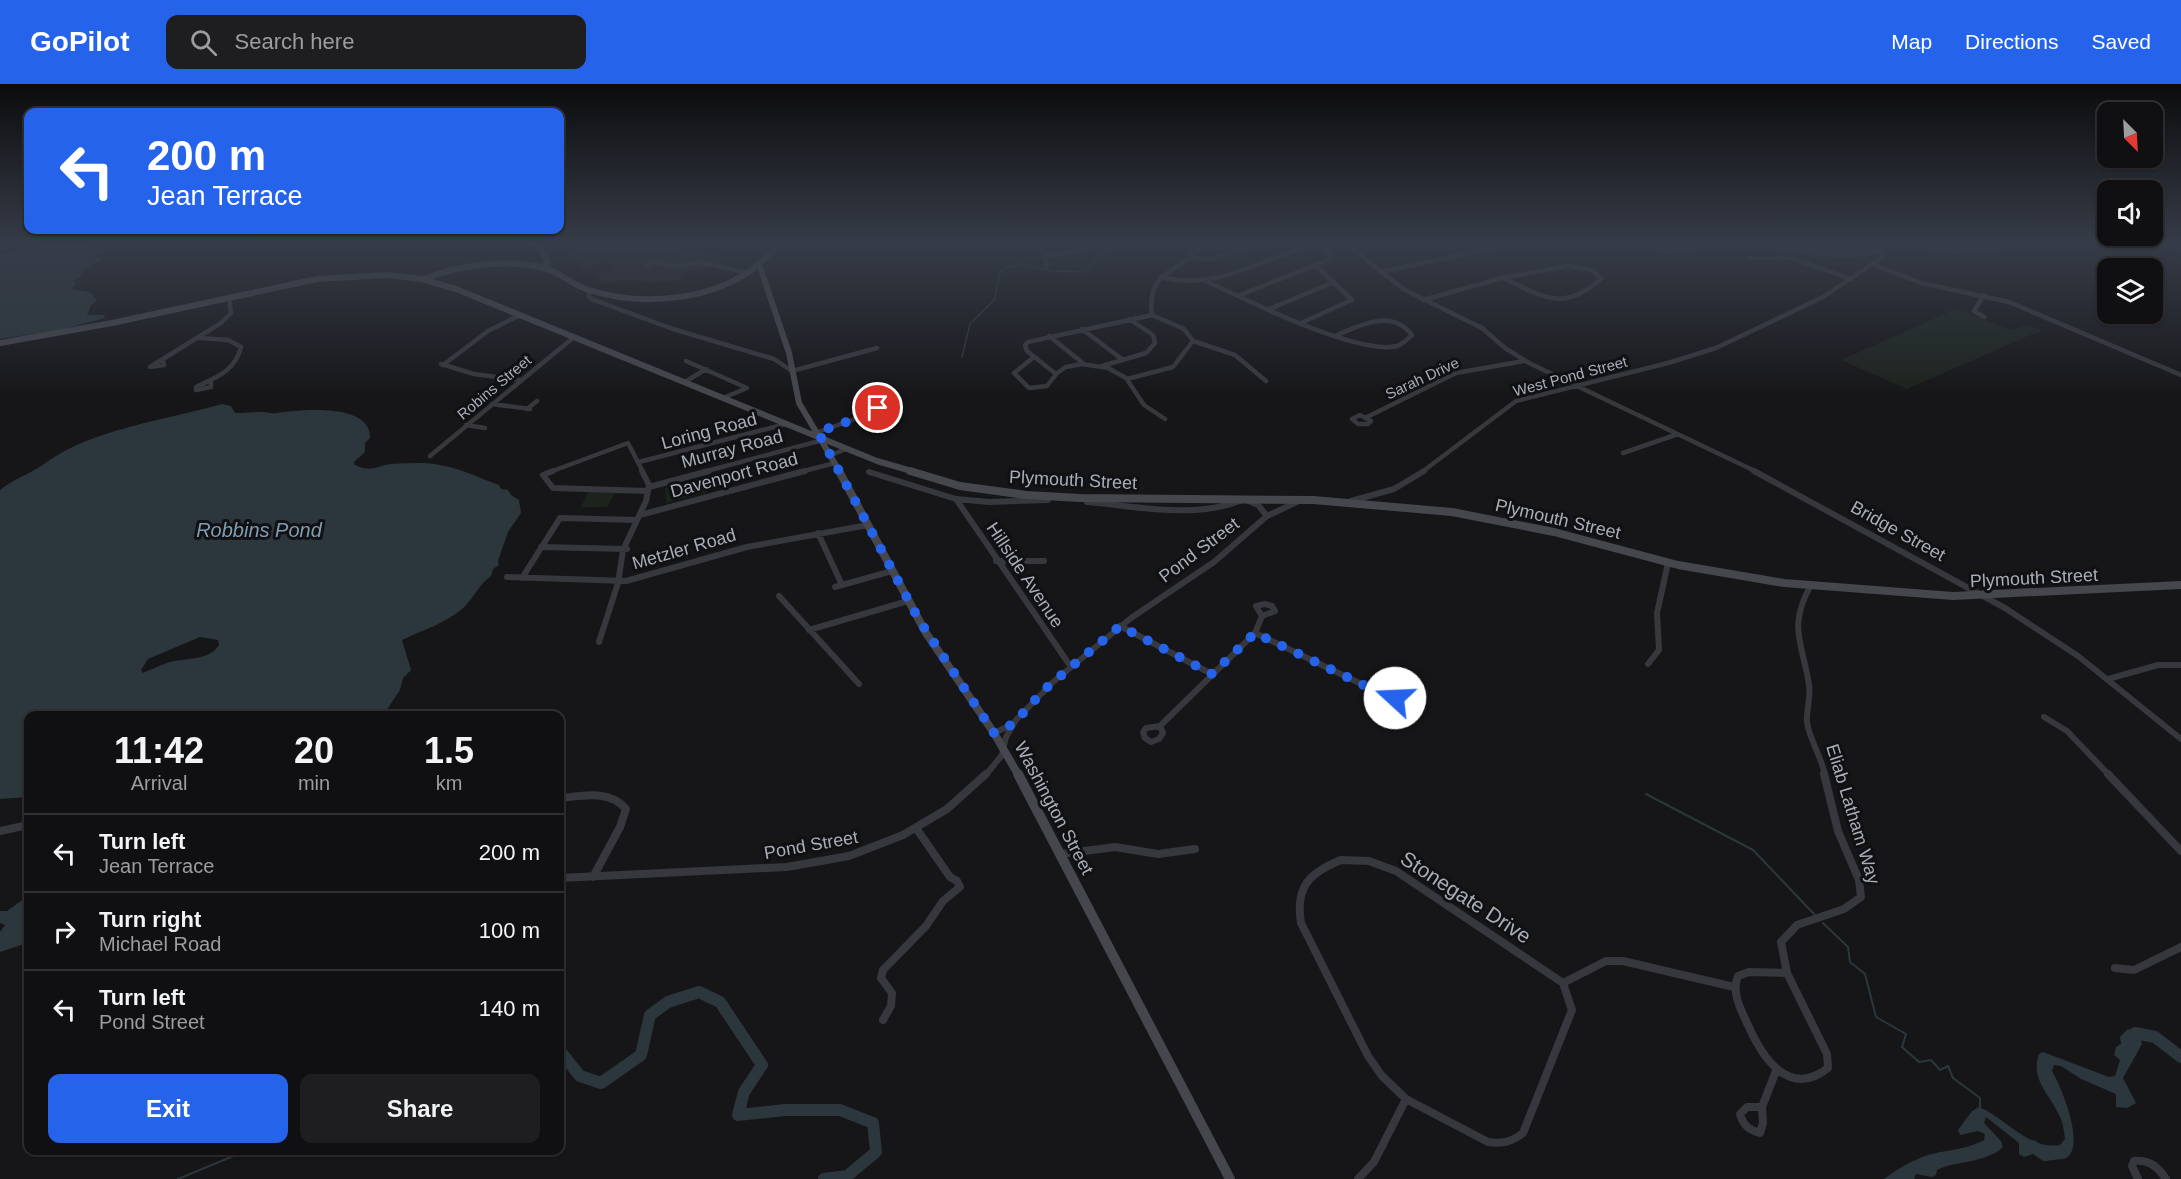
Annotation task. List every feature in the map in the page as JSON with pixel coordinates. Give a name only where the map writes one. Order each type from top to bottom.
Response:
[{"type":"main road","name":"Plymouth Street","points":[[0,343],[79,330],[239,295]]},
{"type":"main road","name":"Plymouth Street","points":[[467,295],[823,440],[908,472],[960,486],[1048,498],[1350,501],[1432,509],[1509,521],[1668,563],[1739,577],[1925,595],[1984,596],[2181,585]]},
{"type":"main road","points":[[629,295],[643,297],[685,295]]},
{"type":"main road","name":"Washington Street","points":[[769,295],[796,379],[797,398],[832,456],[934,646],[1004,750],[1061,854],[1230,1179]]},
{"type":"street","points":[[590,295],[590,298],[598,302],[781,362],[791,368],[877,348]]},
{"type":"street","points":[[595,295],[598,302]]},
{"type":"street","points":[[1151,295],[1152,315]]},
{"type":"street","points":[[1267,310],[1303,295]]},
{"type":"street","points":[[1301,323],[1352,301],[1350,295]]},
{"type":"street","name":"Bridge Street","points":[[1415,295],[1482,328],[1505,348],[1524,360],[1799,494],[1984,596],[2046,634],[2108,679],[2181,739]]},
{"type":"street","points":[[1422,300],[1440,295]]},
{"type":"street","points":[[1538,295],[1560,301],[1576,295]]},
{"type":"street","name":"West Pond Street","points":[[1350,501],[1394,489],[1415,478],[1512,403],[1528,396],[1709,350],[1824,295]]},
{"type":"street","points":[[1980,295],[2022,307],[2181,375]]},
{"type":"street","points":[[1238,296],[1301,323],[1336,335],[1371,346],[1398,346],[1412,335],[1398,323],[1377,320],[1369,321],[1336,335]]},
{"type":"street","points":[[1984,296],[1974,310],[1984,317]]},
{"type":"street","points":[[163,361],[221,323],[231,313],[229,297]]},
{"type":"street","points":[[520,315],[488,331],[442,364],[474,374],[520,380]]},
{"type":"street","points":[[1056,374],[1026,349],[1026,344],[1049,336],[1152,315],[1184,328],[1192,335],[1193,341],[1173,367],[1127,379]]},
{"type":"street","points":[[1101,367],[1146,353],[1155,339],[1129,319]]},
{"type":"street","points":[[1082,329],[1123,360]]},
{"type":"street","points":[[1049,336],[1084,364]]},
{"type":"street","name":"Robins Street","points":[[430,456],[574,337]]},
{"type":"street","points":[[200,338],[228,340],[241,347],[232,367],[211,383]]},
{"type":"street","points":[[1193,341],[1235,355],[1266,381]]},
{"type":"street","points":[[781,362],[789,353]]},
{"type":"street","points":[[1034,357],[1014,373],[1026,386],[1035,389],[1045,386],[1056,374],[1068,367],[1084,364],[1101,367],[1127,379],[1145,405],[1165,419]]},
{"type":"street","name":"Sarah Drive","points":[[1367,417],[1456,373],[1524,360]]},
{"type":"street","points":[[686,362],[747,388],[723,398]]},
{"type":"street","points":[[685,382],[706,369]]},
{"type":"street","points":[[492,404],[529,409],[537,401]]},
{"type":"street","points":[[805,432],[855,419],[873,408]]},
{"type":"street","name":"Loring Road","points":[[639,462],[786,424]]},
{"type":"street","points":[[466,425],[485,428]]},
{"type":"street","points":[[1623,453],[1678,434]]},
{"type":"street","name":"Murray Road","points":[[639,462],[628,443],[543,475],[553,488],[649,489],[823,440]]},
{"type":"street","name":"Davenport Road","points":[[541,547],[560,518],[638,517],[832,456],[843,447]]},
{"type":"street","points":[[599,642],[626,549],[649,489],[639,462]]},
{"type":"street","points":[[869,472],[956,499],[989,502],[1048,498],[1177,509],[1254,503]]},
{"type":"street","name":"Hillside Avenue","points":[[956,499],[996,561],[1071,667]]},
{"type":"street","points":[[1230,506],[1245,499]]},
{"type":"street","name":"Pond Street","points":[[1245,499],[1254,503],[1267,516]]},
{"type":"street","name":"Pond Street","points":[[564,878],[757,870],[827,861],[874,848],[916,828],[947,809],[996,765],[1013,724],[1037,697],[1071,667],[1120,626],[1207,567],[1267,516],[1284,507],[1306,500]]},
{"type":"street","name":"Metzler Road","points":[[507,578],[618,582],[637,579],[747,547],[868,525]]},
{"type":"street","points":[[818,533],[838,586],[892,571]]},
{"type":"street","points":[[522,578],[541,547],[626,549]]},
{"type":"street","points":[[996,561],[1044,561]]},
{"type":"street","points":[[1648,664],[1659,650],[1658,613],[1668,563]]},
{"type":"street","name":"Eliab Latham Way","points":[[1776,1071],[1799,1078],[1820,1076],[1828,1068],[1827,1054],[1787,973],[1781,942],[1797,925],[1844,909],[1861,897],[1859,880],[1838,831],[1823,765],[1807,722],[1810,705],[1809,684],[1799,646],[1798,632],[1801,606],[1811,585]]},
{"type":"street","points":[[779,596],[859,684]]},
{"type":"street","points":[[809,630],[908,601]]},
{"type":"street","points":[[1160,726],[1255,633],[1262,616]]},
{"type":"street","points":[[1120,626],[1212,674]]},
{"type":"street","points":[[1255,633],[1376,691]]},
{"type":"street","points":[[2108,679],[2158,665],[2181,665]]},
{"type":"street","points":[[2044,717],[2067,731],[2181,851]]},
{"type":"street","name":"Pond Street","points":[[994,733],[1013,724]]},
{"type":"street","points":[[564,798],[610,795],[621,800],[626,809],[622,826],[600,859],[593,877]]},
{"type":"street","points":[[0,831],[24,826]]},
{"type":"street","points":[[883,1020],[891,1006],[892,993],[881,978],[883,970],[926,926],[943,901],[960,887],[957,881],[950,877],[916,828]]},
{"type":"street","points":[[1061,854],[1115,847],[1158,854],[1195,849]]},
{"type":"street","name":"Stonegate Drive","points":[[1341,860],[1369,861],[1396,871],[1563,983],[1569,996],[1572,1010],[1523,1133],[1514,1141],[1502,1144],[1488,1142],[1406,1099],[1382,1076],[1368,1056],[1301,923],[1298,909],[1300,894],[1305,883],[1315,873],[1341,860]]},
{"type":"street","points":[[2115,968],[2134,970],[2181,947]]},
{"type":"street","points":[[1563,983],[1606,962],[1623,961],[1734,987]]},
{"type":"street","points":[[1762,1107],[1776,1071],[1764,1055],[1740,1006],[1734,987],[1738,976],[1749,972],[1787,973]]},
{"type":"street","points":[[1358,1179],[1374,1162],[1406,1099]]},
{"type":"street","points":[[2138,1179],[2132,1166],[2134,1161],[2140,1160],[2155,1165],[2166,1179]]},
{"type":"shaded area","points":[[1956,309],[2011,330],[2027,325],[2042,330],[1907,389],[1841,360]]},
{"type":"shaded area","points":[[704,477],[708,492],[666,503],[665,488]]},
{"type":"shaded area","points":[[590,489],[615,493],[607,507],[581,507]]},
{"type":"water","points":[[0,295],[92,295],[97,301],[91,305],[87,315],[104,315],[105,318],[60,330],[0,339]]},
{"type":"water","name":"Robbins Pond","points":[[222,404],[231,406],[235,413],[317,410],[347,413],[359,418],[367,426],[370,438],[365,443],[365,452],[354,462],[355,465],[370,469],[391,464],[424,463],[454,468],[508,490],[519,500],[521,513],[508,532],[498,561],[499,565],[493,569],[491,576],[466,605],[441,623],[402,640],[411,670],[403,678],[400,690],[388,711],[24,711],[24,797],[0,799],[0,490],[63,452],[84,442],[130,427]],"holes":[[[200,637],[218,640],[219,645],[215,650],[203,656],[170,662],[143,673],[141,670],[148,659]]]},
{"type":"water","points":[[24,899],[24,944],[0,952],[0,932],[5,925],[0,923],[0,911],[7,911]]},
{"type":"water","points":[[2128,1029],[2139,1032],[2142,1044],[2123,1078],[2136,1103],[2127,1108],[2116,1107],[2116,1094],[2081,1079],[2061,1066],[2054,1065],[2052,1071],[2066,1103],[2073,1131],[2074,1144],[2071,1153],[2064,1159],[2042,1151],[2024,1157],[2019,1154],[2019,1143],[1986,1117],[1984,1123],[2001,1141],[2003,1147],[1996,1152],[1937,1170],[1936,1175],[1932,1177],[1916,1174],[1914,1179],[1884,1179],[1920,1158],[1984,1140],[1985,1134],[1978,1131],[1960,1135],[1958,1130],[1972,1111],[1979,1107],[2027,1138],[2038,1143],[2060,1145],[2065,1139],[2063,1127],[2039,1078],[2037,1063],[2039,1054],[2043,1052],[2109,1077],[2115,1076],[2120,1060],[2114,1055],[2116,1047],[2121,1044],[2120,1037]]},
{"type":"waterway","points":[[962,357],[970,324],[995,299],[996,295]]},
{"type":"waterway","points":[[1646,794],[1753,850],[1815,915]]},
{"type":"waterway","points":[[1823,923],[1848,947],[1850,962],[1865,974],[1876,1017],[1906,1034],[1902,1047],[1919,1062],[1931,1060],[1940,1070],[1948,1066],[1953,1078],[1980,1098],[1980,1107]]},
{"type":"waterway","points":[[564,1056],[580,1076],[601,1083],[641,1055],[650,1015],[668,1002],[699,992],[720,1002],[762,1065],[744,1092],[738,1115],[785,1110],[840,1110],[873,1123],[876,1152],[847,1176],[824,1179]]},
{"type":"waterway","points":[[2132,1038],[2135,1033],[2155,1037],[2181,1057]]},
{"type":"waterway","points":[[2032,1146],[2045,1155],[2060,1153]]},
{"type":"waterway","points":[[178,1179],[236,1155]]},
{"type":"route","points":[[878,408],[873,408],[855,419],[818,432],[934,646],[994,733],[1013,724],[1045,689],[1120,626],[1212,674],[1255,633],[1376,691],[1392,691],[1395,698]]}]
